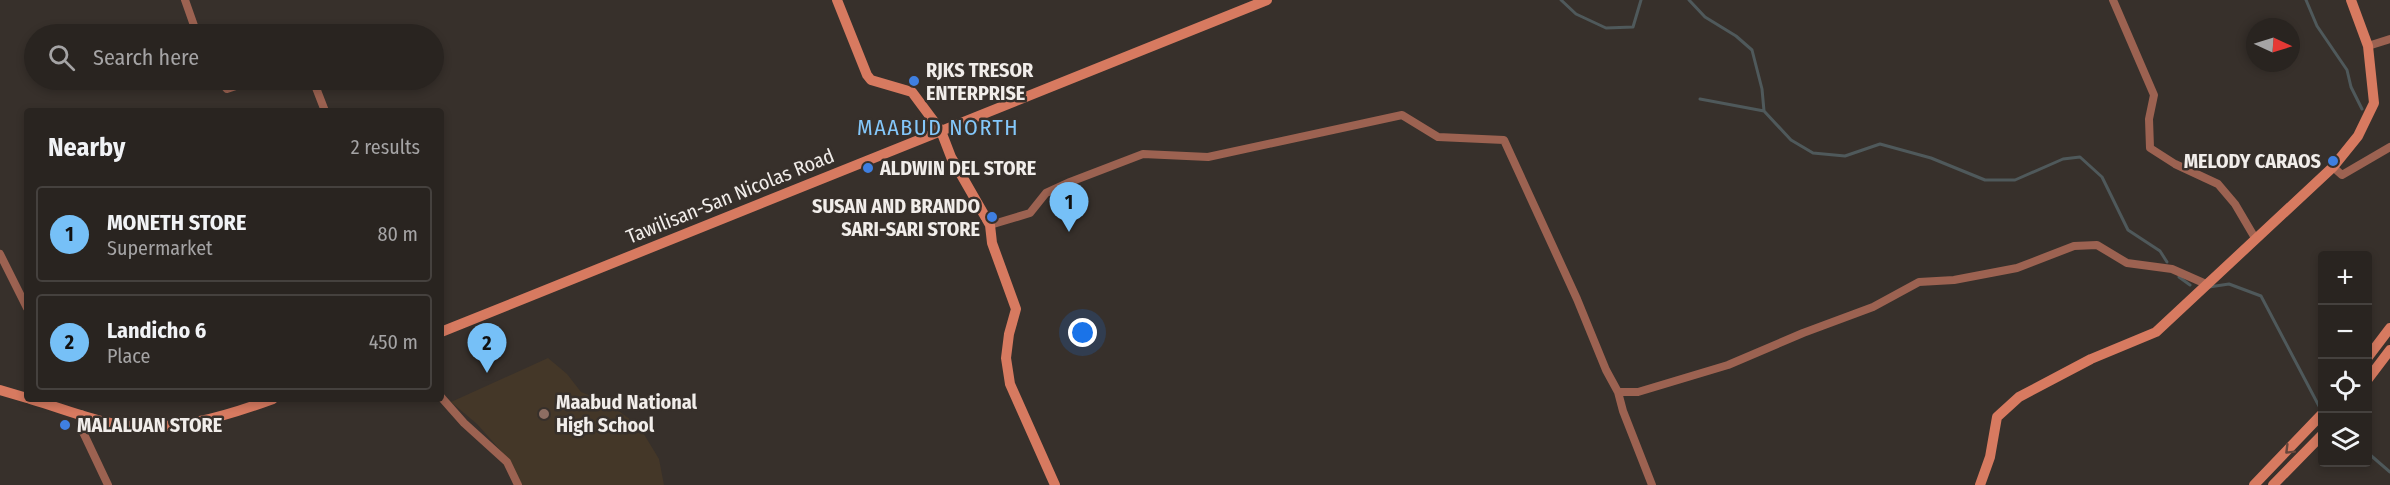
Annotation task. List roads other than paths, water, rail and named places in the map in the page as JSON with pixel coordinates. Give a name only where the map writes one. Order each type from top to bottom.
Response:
[{"type":"main road","points":[[837,0],[867,75],[871,80],[912,92],[940,131],[951,157],[990,225],[992,243],[1016,309],[1009,334],[1006,358],[1010,384],[1055,485]]},
{"type":"main road","name":"Tawilisan-San Nicolas Road","points":[[444,332],[1267,0]]},
{"type":"main road","points":[[1980,485],[1990,457],[1997,417],[2019,397],[2091,359],[2156,332],[2333,167],[2358,136],[2374,103],[2368,46],[2351,0]]},
{"type":"main road","points":[[2372,351],[2390,328]]},
{"type":"main road","points":[[2372,373],[2390,350]]},
{"type":"main road","points":[[0,390],[24,397]]},
{"type":"main road","points":[[64,404],[81,414],[113,423],[143,427],[174,427],[230,415],[265,402]]},
{"type":"main road","points":[[2254,485],[2318,418]]},
{"type":"main road","points":[[2273,485],[2318,439]]},
{"type":"street","points":[[184,0],[193,24]]},
{"type":"street","points":[[2113,0],[2154,95],[2150,119],[2150,148],[2175,164],[2218,184],[2235,204],[2255,238]]},
{"type":"street","points":[[2368,46],[2390,39]]},
{"type":"street","points":[[317,90],[324,108]]},
{"type":"street","points":[[990,225],[1030,213],[1046,194],[1070,182],[1143,154],[1208,157],[1402,115],[1438,137],[1504,141],[1577,299],[1606,370],[1618,392],[1623,411],[1652,485]]},
{"type":"street","points":[[2333,167],[2342,175],[2390,147]]},
{"type":"street","points":[[1618,392],[1638,392],[1728,365],[1803,333],[1873,307],[1919,282],[1954,280],[2017,268],[2074,246],[2097,245],[2127,263],[2172,269],[2206,284]]},
{"type":"street","points":[[0,254],[24,302]]},
{"type":"street","points":[[444,401],[507,462],[518,485]]},
{"type":"street","points":[[81,414],[82,430],[108,485]]},
{"type":"waterway","points":[[1561,0],[1576,14],[1606,28],[1633,27],[1641,0]]},
{"type":"waterway","points":[[1689,0],[1705,17],[1736,36],[1752,50],[1762,89],[1764,111],[1791,140],[1813,153],[1845,156],[1880,144],[1931,158],[1985,180],[2015,180],[2063,159],[2080,157],[2102,177],[2128,230],[2160,251],[2167,262]]},
{"type":"waterway","points":[[2306,0],[2317,26],[2347,70],[2351,87],[2362,109]]},
{"type":"waterway","points":[[1700,99],[1764,111]]},
{"type":"waterway","points":[[2179,277],[2190,285]]},
{"type":"waterway","points":[[2209,287],[2229,284],[2261,296],[2318,404]]},
{"type":"waterway","points":[[2372,456],[2390,472]]},
{"type":"place","name":"RJKS TRESOR ENTERPRISE","points":[[914,81]]},
{"type":"place","name":"MELODY CARAOS","points":[[2333,161]]},
{"type":"place","name":"ALDWIN DEL STORE","points":[[868,168]]},
{"type":"place","name":"SUSAN AND BRANDO SARI-SARI STORE","points":[[992,217]]},
{"type":"place","name":"MONETH STORE","points":[[1069,232]]},
{"type":"place","name":"Landicho 6","points":[[487,373]]},
{"type":"place","name":"Maabud National High School","points":[[544,414]]},
{"type":"place","name":"MALALUAN STORE","points":[[65,425]]},
{"type":"district","name":"MAABUD NORTH","points":[[938,127]]}]
